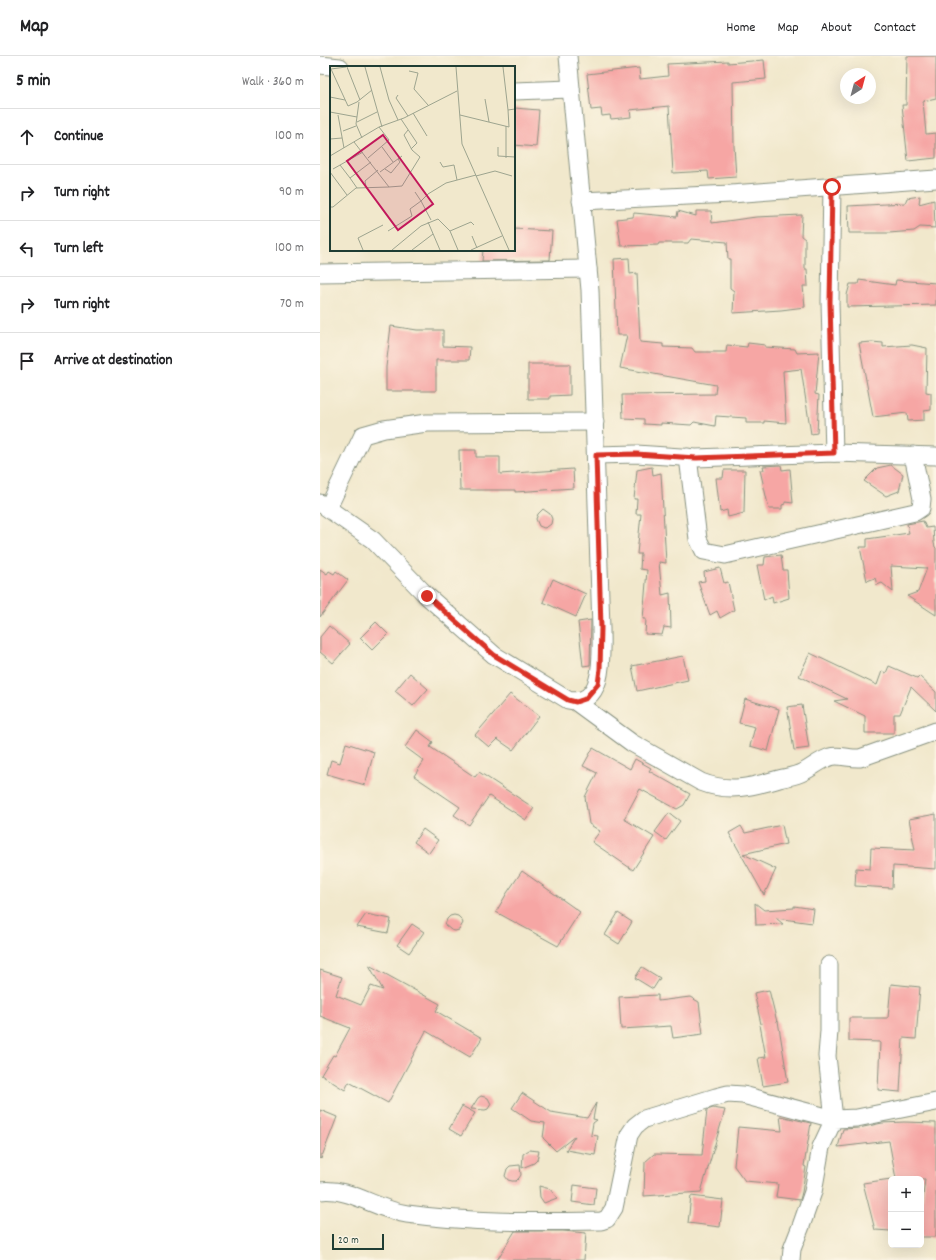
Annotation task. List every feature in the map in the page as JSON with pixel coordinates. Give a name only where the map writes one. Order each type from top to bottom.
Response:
[{"type":"street","points":[[568,56],[590,290],[601,628],[598,684],[585,699],[576,702]]},
{"type":"street","points":[[320,65],[330,66]]},
{"type":"street","points":[[515,91],[571,89]]},
{"type":"street","points":[[581,202],[936,180]]},
{"type":"street","points":[[832,187],[830,302],[834,453]]},
{"type":"street","points":[[320,273],[588,269]]},
{"type":"street","points":[[595,422],[427,423],[384,429],[363,435],[324,506],[372,540],[427,596],[494,655],[549,690],[568,700],[576,702],[632,743],[710,786],[738,789],[748,787],[802,773],[831,756],[852,759],[860,758],[936,731]]},
{"type":"street","points":[[596,455],[636,454],[688,457],[834,453],[936,456]]},
{"type":"street","points":[[688,457],[698,538],[704,551],[725,555],[914,512],[921,508],[922,499],[913,455]]},
{"type":"street","points":[[592,691],[594,716]]},
{"type":"street","points":[[791,1260],[792,1249],[812,1192],[821,1147],[834,1119],[827,1056],[829,1031],[829,965]]},
{"type":"street","points":[[320,1191],[329,1190],[340,1192],[405,1214],[529,1222],[601,1221],[607,1219],[614,1208],[629,1135],[635,1126],[644,1119],[728,1094],[743,1095],[834,1119],[857,1118],[936,1102]]},
{"type":"building","points":[[907,56],[936,56],[936,98],[923,101],[926,134],[936,133],[936,158],[908,161],[902,105],[906,105]]},
{"type":"building","points":[[764,60],[766,79],[733,82],[736,177],[709,179],[708,171],[673,173],[669,106],[630,110],[631,117],[611,119],[610,115],[602,116],[601,109],[591,110],[587,74],[639,68],[640,79],[668,76],[667,64],[728,61],[728,63]]},
{"type":"building","points":[[515,108],[539,110],[536,147],[515,145]]},
{"type":"building","points":[[920,196],[919,204],[934,200],[935,228],[920,227],[914,231],[889,233],[849,233],[848,206],[905,203],[907,198]]},
{"type":"building","points":[[678,211],[696,216],[696,211],[711,211],[712,223],[756,217],[802,215],[801,236],[805,239],[805,269],[807,269],[808,286],[803,286],[805,307],[733,313],[734,291],[730,288],[730,259],[728,259],[727,242],[691,239],[688,243],[659,243],[658,245],[621,246],[617,219],[633,217],[634,213],[677,217]]},
{"type":"building","points":[[515,229],[552,231],[550,260],[482,261],[483,251],[515,251]]},
{"type":"building","points":[[629,258],[630,274],[637,273],[640,342],[663,344],[663,347],[692,348],[695,352],[726,352],[727,345],[747,347],[748,343],[765,345],[765,347],[795,349],[797,353],[819,352],[815,394],[819,395],[817,433],[811,434],[801,369],[783,371],[786,423],[764,421],[764,423],[746,423],[746,418],[716,416],[715,426],[694,422],[691,425],[661,423],[661,425],[644,424],[644,419],[623,418],[622,395],[715,394],[716,385],[620,368],[627,335],[617,335],[614,259]]},
{"type":"building","points":[[859,280],[895,285],[896,280],[936,283],[936,305],[847,307],[847,295],[850,284],[858,284]]},
{"type":"building","points":[[391,326],[417,330],[443,330],[443,346],[470,347],[469,360],[436,360],[436,391],[386,391],[386,367]]},
{"type":"building","points":[[859,343],[883,343],[883,347],[912,345],[927,348],[926,392],[931,393],[931,410],[924,411],[924,420],[908,421],[907,413],[873,417]]},
{"type":"building","points":[[528,364],[570,364],[570,395],[550,396],[550,399],[528,399]]},
{"type":"building","points":[[459,450],[476,450],[476,457],[500,457],[500,474],[573,469],[574,488],[515,492],[515,490],[460,490]]},
{"type":"building","points":[[781,465],[782,470],[790,469],[793,503],[785,502],[785,504],[782,505],[782,509],[769,509],[760,470],[764,470],[763,466]]},
{"type":"building","points":[[891,465],[903,474],[899,491],[886,496],[864,481],[877,468]]},
{"type":"building","points":[[652,467],[653,475],[661,473],[666,563],[659,562],[662,595],[670,593],[671,628],[664,627],[662,635],[645,634],[646,619],[643,619],[647,570],[640,569],[641,554],[637,554],[641,514],[636,514],[637,499],[634,499],[637,470]]},
{"type":"building","points":[[724,470],[745,470],[744,513],[728,517],[727,510],[720,512],[716,478],[723,478]]},
{"type":"building","points":[[543,509],[550,514],[552,519],[551,524],[544,528],[539,526],[536,519],[538,514]]},
{"type":"building","points":[[923,521],[926,528],[933,527],[934,543],[936,548],[936,615],[907,596],[918,592],[927,568],[891,566],[893,592],[882,583],[877,585],[875,578],[867,581],[860,547],[867,547],[867,539],[909,533],[907,524]]},
{"type":"building","points":[[781,555],[783,570],[787,570],[789,598],[773,603],[772,596],[764,600],[757,565],[764,565],[765,557]]},
{"type":"building","points":[[720,568],[724,583],[728,582],[734,610],[720,618],[717,611],[710,615],[698,582],[705,581],[704,572]]},
{"type":"building","points":[[320,569],[327,574],[329,571],[334,574],[336,571],[348,580],[320,617]]},
{"type":"building","points":[[553,579],[586,594],[576,617],[543,602]]},
{"type":"building","points":[[591,620],[590,665],[583,666],[578,622]]},
{"type":"building","points":[[376,622],[388,634],[372,650],[360,638]]},
{"type":"building","points":[[329,626],[350,644],[333,663],[320,652],[320,637]]},
{"type":"building","points":[[810,653],[877,685],[882,671],[886,673],[889,666],[917,678],[919,676],[936,692],[936,711],[911,687],[900,714],[894,714],[894,733],[865,733],[865,716],[834,701],[847,699],[799,676]]},
{"type":"building","points":[[683,656],[688,680],[637,691],[632,666]]},
{"type":"building","points":[[410,673],[428,689],[413,706],[395,691]]},
{"type":"building","points":[[510,694],[539,716],[513,750],[497,739],[489,747],[475,735]]},
{"type":"building","points":[[745,699],[779,709],[768,751],[750,746],[755,727],[739,723]]},
{"type":"building","points":[[802,705],[809,748],[794,750],[787,707]]},
{"type":"building","points":[[417,730],[433,742],[430,747],[475,777],[479,772],[534,808],[526,820],[489,796],[469,825],[454,815],[460,807],[414,776],[424,761],[405,747]]},
{"type":"building","points":[[346,743],[374,752],[365,785],[327,774],[331,760],[340,763]]},
{"type":"building","points":[[593,748],[630,769],[635,759],[651,768],[649,771],[690,794],[684,805],[677,809],[640,789],[624,819],[654,837],[633,870],[592,842],[600,831],[589,824],[585,797],[597,773],[583,766]]},
{"type":"building","points":[[669,813],[680,821],[666,840],[655,832]]},
{"type":"building","points":[[936,814],[936,869],[893,866],[892,888],[855,886],[856,868],[870,869],[871,848],[915,850],[909,819]]},
{"type":"building","points":[[782,825],[786,844],[743,854],[776,869],[764,895],[729,833],[741,826],[745,833]]},
{"type":"building","points":[[423,829],[438,840],[429,853],[414,842]]},
{"type":"building","points":[[522,871],[580,912],[558,946],[496,912]]},
{"type":"building","points":[[755,903],[764,910],[794,908],[794,906],[814,909],[812,923],[776,918],[783,924],[756,925]]},
{"type":"building","points":[[618,913],[632,922],[619,944],[605,935]]},
{"type":"building","points":[[366,914],[391,919],[388,933],[357,927]]},
{"type":"building","points":[[454,915],[458,916],[463,923],[459,930],[455,931],[451,930],[445,925],[447,919]]},
{"type":"building","points":[[412,924],[424,932],[409,953],[397,945]]},
{"type":"building","points":[[369,965],[440,1004],[436,1011],[482,1038],[470,1057],[426,1031],[388,1103],[349,1082],[345,1090],[321,1075],[333,1055],[335,1056],[350,1028],[320,1016],[320,970],[342,977],[336,995],[361,1005],[371,986],[383,990]]},
{"type":"building","points":[[642,967],[660,978],[653,989],[635,978]]},
{"type":"building","points":[[891,984],[920,987],[916,1039],[903,1038],[900,1092],[878,1090],[880,1042],[849,1041],[849,1018],[888,1018]]},
{"type":"building","points":[[769,990],[777,1022],[778,1021],[788,1082],[763,1086],[758,1058],[766,1057],[754,993]]},
{"type":"building","points":[[658,995],[658,1001],[690,997],[699,1002],[703,1034],[673,1038],[671,1026],[621,1029],[619,997]]},
{"type":"building","points":[[522,1093],[551,1112],[587,1118],[596,1103],[593,1119],[597,1120],[593,1123],[591,1135],[598,1136],[595,1155],[566,1150],[575,1136],[556,1151],[543,1138],[545,1123],[531,1121],[512,1108]]},
{"type":"building","points":[[481,1096],[488,1098],[491,1104],[488,1109],[471,1109],[478,1098]]},
{"type":"building","points":[[462,1106],[475,1113],[461,1136],[449,1129]]},
{"type":"building","points":[[713,1108],[725,1110],[701,1192],[644,1196],[645,1162],[654,1154],[702,1155],[707,1110]]},
{"type":"building","points":[[320,1110],[337,1117],[321,1159],[320,1158]]},
{"type":"building","points":[[780,1116],[811,1123],[804,1166],[806,1167],[800,1200],[776,1197],[778,1184],[745,1181],[734,1166],[738,1127],[782,1131]]},
{"type":"building","points":[[882,1123],[936,1123],[936,1237],[924,1237],[924,1176],[895,1176],[889,1141],[838,1147],[843,1129],[859,1128]]},
{"type":"building","points":[[529,1150],[539,1151],[537,1160],[534,1163],[522,1168],[523,1154]]},
{"type":"building","points":[[520,1165],[521,1175],[519,1178],[516,1181],[508,1180],[505,1176],[507,1169],[510,1166]]},
{"type":"building","points":[[888,1179],[888,1231],[875,1230],[863,1183]]},
{"type":"building","points":[[574,1185],[596,1188],[594,1205],[572,1202]]},
{"type":"building","points":[[539,1186],[550,1189],[557,1198],[544,1203],[540,1197]]},
{"type":"building","points":[[691,1196],[723,1200],[720,1227],[688,1223]]},
{"type":"building","points":[[515,1231],[563,1231],[586,1233],[584,1260],[497,1260]]},
{"type":"route","points":[[427,596],[494,655],[549,690],[568,700],[576,702],[585,699],[598,684],[600,669],[601,628],[596,455],[636,454],[696,458],[834,453],[830,302],[832,187]]}]
